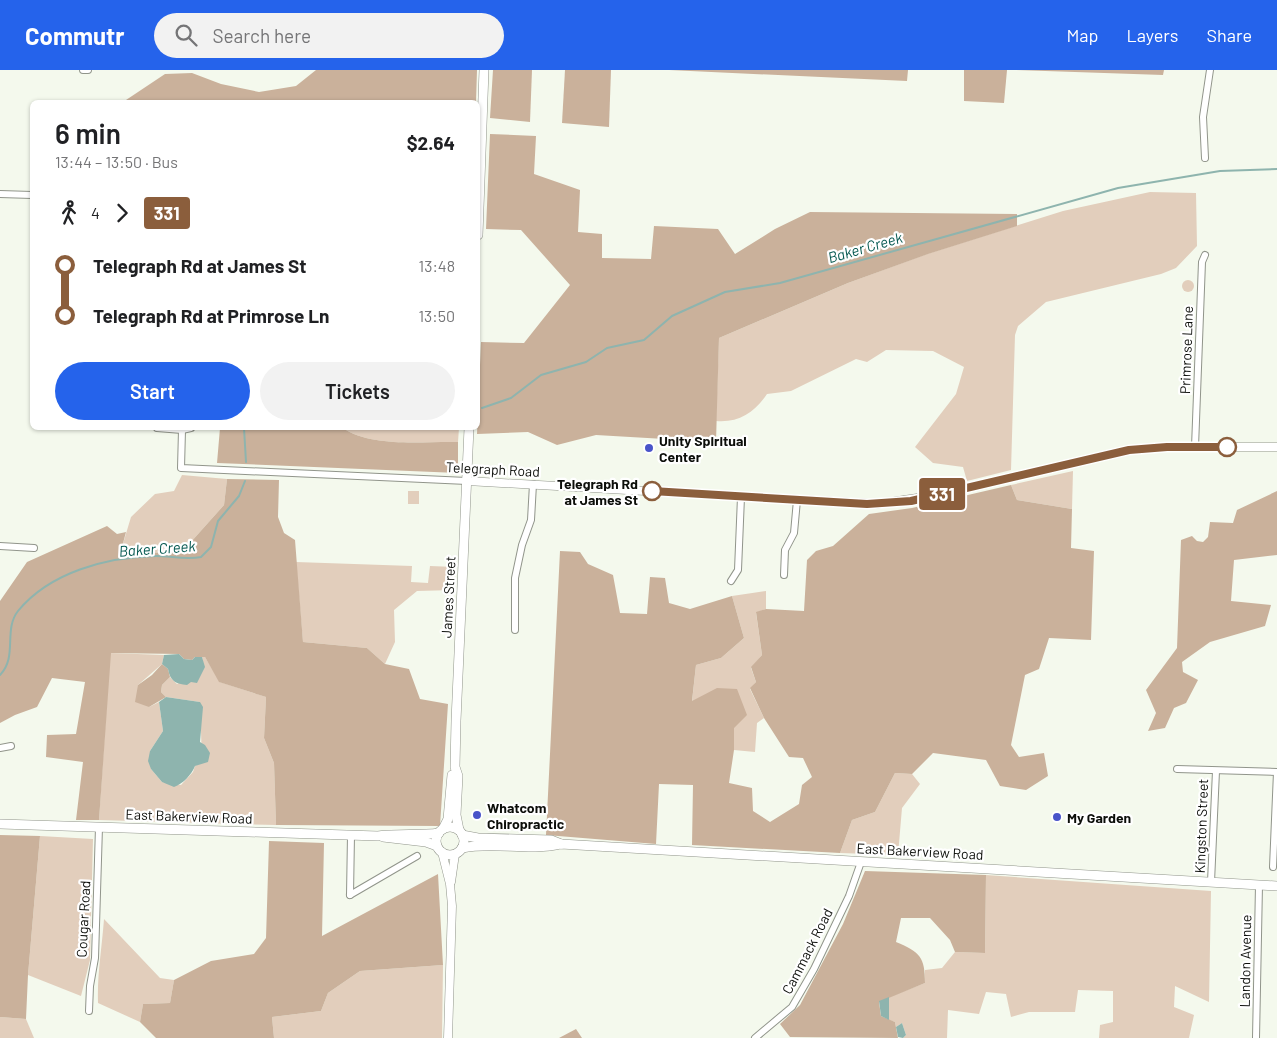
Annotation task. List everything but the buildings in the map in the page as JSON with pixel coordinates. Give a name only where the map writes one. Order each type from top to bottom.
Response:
[{"type":"main road","points":[[480,148],[484,70]]},
{"type":"main road","name":"James Street","points":[[441,831],[448,819],[452,776],[455,767],[469,430]]},
{"type":"main road","name":"James Street","points":[[455,767],[458,776],[456,815],[460,832]]},
{"type":"main road","name":"East Bakerview Road","points":[[0,824],[378,836],[400,841],[426,842],[440,849]]},
{"type":"main road","points":[[453,827],[460,832],[459,851],[440,849],[436,838],[441,831],[453,827]]},
{"type":"main road","name":"East Bakerview Road","points":[[378,836],[400,832],[426,834],[441,831]]},
{"type":"main road","name":"East Bakerview Road","points":[[460,832],[478,838],[551,840],[561,844],[1277,886]]},
{"type":"main road","name":"East Bakerview Road","points":[[459,851],[479,845],[548,848],[561,844]]},
{"type":"street","points":[[83,70],[88,70]]},
{"type":"street","points":[[1205,158],[1203,117],[1210,70]]},
{"type":"street","points":[[0,194],[30,195]]},
{"type":"street","name":"Primrose Lane","points":[[1195,447],[1202,258],[1205,255]]},
{"type":"street","name":"Telegraph Road","points":[[182,430],[181,468],[533,484],[877,504],[911,501],[1129,450],[1195,447],[1277,447]]},
{"type":"street","points":[[515,630],[515,578],[522,545],[531,520],[533,484]]},
{"type":"street","points":[[732,582],[738,570],[741,497]]},
{"type":"street","points":[[784,575],[784,550],[794,533],[797,500]]},
{"type":"street","points":[[0,546],[34,548]]},
{"type":"street","points":[[0,748],[10,746]]},
{"type":"street","points":[[1177,769],[1277,772],[1273,867]]},
{"type":"street","name":"Kingston Street","points":[[1211,882],[1216,770]]},
{"type":"street","name":"Cougar Road","points":[[89,1011],[95,958],[99,827]]},
{"type":"street","points":[[351,835],[350,895],[417,856]]},
{"type":"street","points":[[440,849],[450,884]]},
{"type":"street","points":[[448,1038],[450,884],[459,851]]},
{"type":"street","name":"Cammack Road","points":[[755,1038],[792,1007],[814,969],[841,913],[861,862]]},
{"type":"street","name":"Landon Avenue","points":[[1256,1038],[1259,884]]},
{"type":"shaded area","points":[[316,70],[477,70],[476,100],[126,100],[165,74],[192,73],[221,84],[259,92],[296,86]]},
{"type":"shaded area","points":[[493,70],[532,70],[530,122],[490,118]]},
{"type":"shaded area","points":[[565,70],[611,70],[609,127],[562,123]]},
{"type":"shaded area","points":[[669,70],[908,70],[907,81]]},
{"type":"shaded area","points":[[964,70],[1007,70],[1004,103],[964,101]]},
{"type":"shaded area","points":[[1016,70],[1164,70],[1163,75]]},
{"type":"shaded area","points":[[490,134],[536,136],[534,174],[580,190],[578,232],[602,234],[602,258],[651,259],[654,226],[718,229],[735,254],[775,229],[810,212],[1017,214],[1017,226],[928,254],[848,283],[719,338],[716,442],[596,435],[557,445],[528,432],[477,434],[477,430],[480,430],[481,342],[524,343],[570,285],[521,230],[486,229]]},
{"type":"shaded area","points":[[1150,192],[1196,193],[1197,246],[1176,268],[1161,274],[1046,302],[1018,326],[1015,335],[1011,470],[967,481],[963,467],[933,463],[915,447],[956,394],[964,367],[933,351],[886,350],[867,362],[856,359],[791,391],[767,394],[746,415],[732,420],[716,421],[719,338],[848,283],[927,254],[1063,211]]},
{"type":"shaded area","points":[[1186,280],[1190,280],[1194,286],[1190,292],[1186,292],[1182,288],[1182,284]]},
{"type":"shaded area","points":[[220,430],[347,430],[368,438],[383,441],[458,442],[458,473],[217,463]]},
{"type":"shaded area","points":[[347,430],[459,430],[458,442],[383,441]]},
{"type":"shaded area","points":[[1073,471],[1072,509],[1017,500],[1011,485]]},
{"type":"shaded area","points":[[182,475],[227,479],[224,505],[182,552],[149,553],[122,547],[131,517],[155,494],[174,491]]},
{"type":"shaded area","points":[[227,479],[279,480],[278,517],[284,533],[295,540],[303,642],[367,648],[385,664],[409,669],[420,699],[448,704],[440,826],[276,825],[274,763],[264,738],[266,697],[219,682],[205,657],[195,657],[192,660],[184,659],[179,654],[111,653],[99,820],[76,820],[83,762],[46,757],[47,735],[76,734],[85,682],[52,678],[37,707],[0,723],[0,601],[27,562],[107,526],[117,534],[126,532],[122,547],[149,553],[182,552],[224,505]]},
{"type":"shaded area","points":[[1011,485],[1017,500],[1072,509],[1071,548],[1094,551],[1091,640],[1049,638],[1039,669],[1025,675],[1011,745],[1019,757],[1044,753],[1048,776],[1026,790],[1000,786],[986,760],[933,753],[912,774],[895,773],[875,812],[852,820],[840,853],[692,845],[693,785],[659,784],[656,844],[546,835],[560,551],[580,552],[588,564],[613,575],[620,613],[647,614],[650,577],[665,578],[669,603],[690,609],[732,596],[744,638],[721,658],[696,665],[692,701],[717,688],[737,689],[747,715],[734,728],[734,750],[729,783],[752,788],[753,811],[770,822],[799,804],[802,785],[812,777],[803,758],[789,757],[764,718],[750,688],[756,682],[751,667],[762,655],[756,612],[766,609],[804,611],[807,560],[816,551],[833,546],[869,514],[912,508]]},
{"type":"shaded area","points":[[408,491],[419,491],[419,504],[408,504]]},
{"type":"shaded area","points":[[1277,491],[1277,555],[1234,560],[1231,601],[1271,605],[1265,626],[1210,642],[1182,662],[1183,672],[1198,680],[1186,703],[1174,708],[1165,728],[1148,731],[1156,713],[1146,690],[1177,648],[1181,540],[1192,536],[1197,541],[1203,542],[1208,537],[1210,522],[1233,523],[1237,510]]},
{"type":"shaded area","points":[[296,562],[412,566],[411,582],[428,583],[430,566],[455,567],[454,590],[417,591],[394,610],[395,642],[385,664],[367,648],[303,642]]},
{"type":"shaded area","points":[[766,591],[766,609],[756,613],[762,655],[751,668],[756,682],[750,689],[764,718],[757,723],[755,752],[734,750],[734,728],[692,702],[696,665],[721,658],[744,638],[732,596]]},
{"type":"shaded area","points":[[110,653],[164,655],[162,664],[138,685],[149,707],[159,702],[163,731],[150,751],[151,769],[162,782],[181,785],[193,772],[195,766],[202,762],[200,702],[166,697],[161,692],[162,685],[170,677],[177,684],[204,667],[202,657],[205,657],[220,682],[266,697],[264,738],[274,763],[276,825],[99,820]]},
{"type":"shaded area","points":[[162,664],[168,669],[170,677],[162,685],[161,692],[166,697],[149,707],[135,702],[138,685],[152,675]]},
{"type":"shaded area","points":[[895,773],[912,774],[920,784],[902,808],[898,855],[840,853],[852,820],[875,812]]},
{"type":"shaded area","points":[[0,835],[40,836],[26,1019],[0,1017]]},
{"type":"shaded area","points":[[40,836],[93,839],[90,960],[81,996],[28,975]]},
{"type":"shaded area","points":[[269,841],[324,843],[322,936],[438,874],[443,965],[360,971],[328,993],[321,1011],[272,1017],[274,1038],[156,1038],[140,1022],[143,1004],[170,1003],[174,980],[211,961],[254,954],[266,938]]},
{"type":"shaded area","points":[[865,871],[986,875],[985,953],[955,952],[950,940],[930,918],[901,918],[896,942],[911,949],[920,956],[924,967],[925,983],[879,1002],[881,1016],[895,1022],[898,1038],[790,1037],[780,1024],[800,1005],[843,924]]},
{"type":"shaded area","points":[[986,875],[1211,891],[1209,1002],[1175,986],[1174,1007],[1194,1015],[1189,1038],[1099,1038],[1100,1025],[1113,1022],[1113,991],[1078,990],[1075,1012],[1029,1012],[1011,1017],[1006,994],[986,992],[979,1014],[948,1010],[947,1038],[903,1038],[906,1035],[902,1023],[896,1027],[895,1022],[889,1020],[889,997],[925,983],[925,970],[942,968],[955,952],[985,953]]},
{"type":"shaded area","points":[[104,919],[160,978],[174,980],[170,1003],[143,1004],[140,1022],[98,1003]]},
{"type":"shaded area","points":[[443,965],[442,1038],[274,1038],[272,1017],[321,1011],[328,993],[360,971]]},
{"type":"shaded area","points":[[0,1017],[26,1019],[34,1038],[0,1038]]},
{"type":"shaded area","points":[[576,1029],[582,1038],[559,1038]]},
{"type":"water","points":[[179,654],[184,659],[192,660],[195,657],[202,657],[205,667],[197,683],[191,682],[187,685],[177,683],[170,676],[168,669],[162,664],[164,655]]},
{"type":"water","points":[[166,697],[200,702],[203,707],[200,742],[205,745],[210,753],[208,762],[195,766],[181,784],[174,787],[162,782],[151,769],[148,761],[150,751],[163,731],[159,702]]},
{"type":"water","points":[[889,997],[889,1020],[881,1016],[879,1001]]},
{"type":"water","points":[[902,1023],[906,1035],[903,1038],[898,1037],[896,1027]]},
{"type":"waterway","name":"Baker Creek","points":[[482,408],[511,398],[541,375],[586,362],[607,348],[644,340],[672,316],[725,292],[780,283],[1118,188],[1220,171],[1277,169]]},
{"type":"waterway","name":"Baker Creek","points":[[244,430],[246,462]]},
{"type":"waterway","name":"Baker Creek","points":[[0,675],[5,668],[10,652],[11,626],[14,618],[31,597],[63,577],[99,564],[137,557],[201,557],[211,547],[218,521],[239,496],[245,481]]},
{"type":"bus line","name":"331","points":[[652,491],[890,504],[911,501],[1129,450],[1167,447],[1227,447]]},
{"type":"place","name":"Unity Spiritual Center","points":[[649,448]]},
{"type":"place","name":"Telegraph Rd at James St","points":[[652,491]]},
{"type":"place","name":"Whatcom Chiropractic","points":[[477,815]]},
{"type":"place","name":"My Garden","points":[[1057,817]]}]
